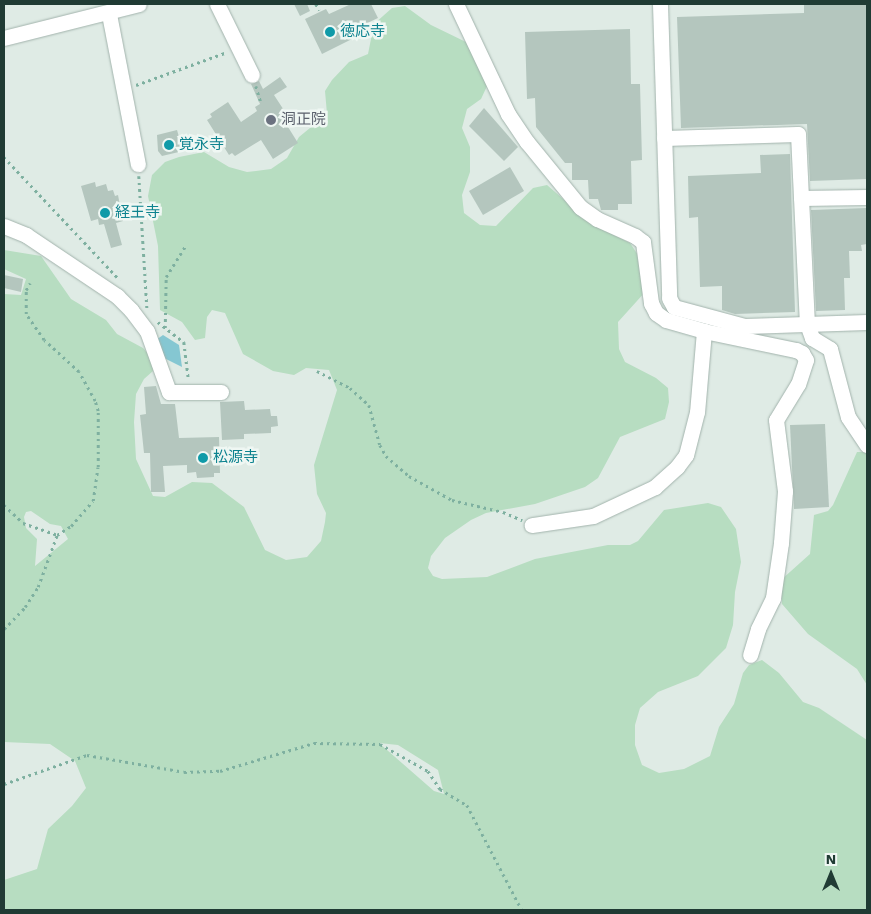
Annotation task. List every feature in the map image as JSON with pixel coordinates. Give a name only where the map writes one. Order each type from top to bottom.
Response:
[{"type":"street","points":[[4,38],[108,14],[139,4]]},
{"type":"street","points":[[217,4],[252,75]]},
{"type":"street","points":[[456,4],[508,114],[527,142],[580,207],[596,219],[635,236],[643,242],[651,303],[660,317],[704,331],[796,350],[802,353],[806,360],[798,384],[776,420],[785,491],[781,543],[773,598],[750,655]]},
{"type":"street","points":[[660,4],[669,298],[674,307],[745,326],[867,322]]},
{"type":"street","points":[[108,14],[138,164]]},
{"type":"street","points":[[664,138],[798,134],[807,324],[812,338],[830,349],[848,418],[867,445]]},
{"type":"street","points":[[801,198],[867,197]]},
{"type":"street","points":[[4,226],[26,235],[117,296],[147,331],[169,392],[221,392]]},
{"type":"street","points":[[532,525],[593,516],[654,487],[677,467],[686,455],[697,412],[704,331]]},
{"type":"path","points":[[316,4],[319,10]]},
{"type":"path","points":[[127,88],[238,47]]},
{"type":"path","points":[[4,157],[121,281]]},
{"type":"path","points":[[138,164],[147,308]]},
{"type":"path","points":[[165,329],[166,277],[185,246]]},
{"type":"path","points":[[4,629],[25,607],[38,587],[57,535],[71,526],[92,501],[98,467],[98,412],[79,372],[41,336],[26,314],[26,290],[30,283]]},
{"type":"path","points":[[140,302],[165,329],[184,342],[190,392]]},
{"type":"path","points":[[317,371],[350,388],[369,405],[380,445],[408,476],[452,500],[503,512],[532,525]]},
{"type":"path","points":[[4,505],[23,523],[57,535]]},
{"type":"path","points":[[4,784],[87,755],[184,772],[220,771],[314,743],[380,744],[428,771],[440,789],[467,805],[522,910]]},
{"type":"green space","points":[[405,6],[431,25],[468,43],[488,84],[481,99],[467,109],[462,128],[470,147],[470,172],[462,195],[464,213],[480,225],[496,226],[533,188],[547,185],[592,224],[630,243],[638,255],[646,291],[618,322],[619,349],[625,362],[656,378],[668,388],[669,402],[665,419],[620,437],[598,478],[585,487],[535,504],[486,513],[471,520],[445,538],[431,556],[428,568],[433,576],[442,579],[487,577],[535,559],[608,545],[630,545],[638,541],[664,510],[708,503],[721,507],[736,529],[741,562],[735,592],[733,625],[726,648],[698,676],[658,692],[640,708],[635,725],[635,745],[642,765],[659,773],[684,769],[710,756],[719,727],[734,704],[743,673],[749,665],[762,660],[779,673],[803,702],[819,708],[867,740],[867,910],[4,910],[4,880],[37,869],[48,829],[72,806],[86,788],[75,761],[50,744],[4,742],[4,294],[21,295],[26,279],[4,269],[4,250],[41,256],[71,299],[106,320],[117,334],[143,348],[152,358],[153,371],[144,379],[136,394],[134,422],[136,459],[153,496],[165,497],[192,482],[212,483],[244,507],[265,550],[286,560],[307,557],[321,541],[325,522],[326,513],[317,494],[314,465],[337,390],[329,370],[306,368],[294,375],[273,371],[243,354],[225,313],[212,310],[207,317],[205,338],[195,340],[182,322],[160,310],[158,246],[148,196],[152,175],[165,162],[179,157],[204,152],[229,167],[247,172],[271,169],[287,158],[299,137],[327,114],[325,91],[332,80],[349,62],[368,54],[374,24],[392,8]],"holes":[[[31,511],[50,524],[61,526],[68,539],[35,566],[37,539],[26,528],[24,517],[26,512]],[[379,743],[398,745],[438,770],[444,794],[434,791]]]},
{"type":"green space","points":[[857,452],[867,452],[867,685],[857,669],[808,634],[782,604],[781,580],[810,554],[814,515],[828,511],[833,505]]},
{"type":"water","points":[[163,335],[179,345],[182,367],[162,357],[156,340]]},
{"type":"building","points":[[294,4],[307,4],[310,11],[300,16]]},
{"type":"building","name":"徳応寺","points":[[351,4],[371,4],[378,18],[348,32],[352,39],[322,54],[305,19],[326,9],[329,14]]},
{"type":"building","points":[[804,4],[867,4],[867,179],[810,181],[807,124],[681,128],[677,17],[804,13]]},
{"type":"building","points":[[630,29],[631,84],[640,84],[642,160],[631,161],[632,204],[618,204],[618,210],[601,210],[598,199],[589,199],[588,180],[572,180],[572,163],[565,163],[536,127],[535,98],[527,99],[525,32]]},
{"type":"building","points":[[280,77],[287,87],[274,95],[293,124],[288,127],[298,143],[273,159],[261,140],[235,156],[232,153],[229,155],[207,120],[212,117],[210,114],[228,102],[241,122],[257,111],[255,107],[260,104],[251,84],[259,81],[263,89]]},
{"type":"building","points":[[484,108],[518,147],[504,161],[469,126]]},
{"type":"building","name":"覚永寺","points":[[177,130],[183,151],[162,156],[158,151],[157,135]]},
{"type":"building","points":[[790,154],[795,312],[735,314],[722,310],[722,286],[700,287],[698,217],[689,218],[688,176],[761,173],[760,155]]},
{"type":"building","points":[[510,167],[524,191],[483,215],[469,191]]},
{"type":"building","name":"経王寺","points":[[95,182],[96,187],[106,184],[108,191],[113,190],[115,196],[118,195],[123,221],[116,223],[122,245],[111,248],[104,224],[99,225],[98,219],[91,221],[81,186]]},
{"type":"building","points":[[867,208],[867,244],[861,245],[862,251],[849,251],[850,278],[844,278],[845,310],[816,311],[811,210]]},
{"type":"building","points":[[4,275],[23,279],[21,292],[4,288]]},
{"type":"building","points":[[156,386],[161,404],[175,404],[179,438],[219,437],[220,473],[214,473],[214,477],[197,478],[196,472],[187,473],[187,465],[163,466],[165,492],[151,492],[150,453],[144,453],[140,415],[146,414],[144,387]]},
{"type":"building","points":[[244,401],[245,410],[270,409],[271,416],[277,416],[278,426],[271,427],[271,433],[244,434],[244,439],[222,440],[220,402]]},
{"type":"building","points":[[825,424],[829,507],[794,509],[790,425]]},
{"type":"place","name":"徳応寺","points":[[330,32]]},
{"type":"place","name":"洞正院","points":[[271,120]]},
{"type":"place","name":"覚永寺","points":[[169,145]]},
{"type":"place","name":"経王寺","points":[[105,213]]},
{"type":"place","name":"松源寺","points":[[203,458]]}]
